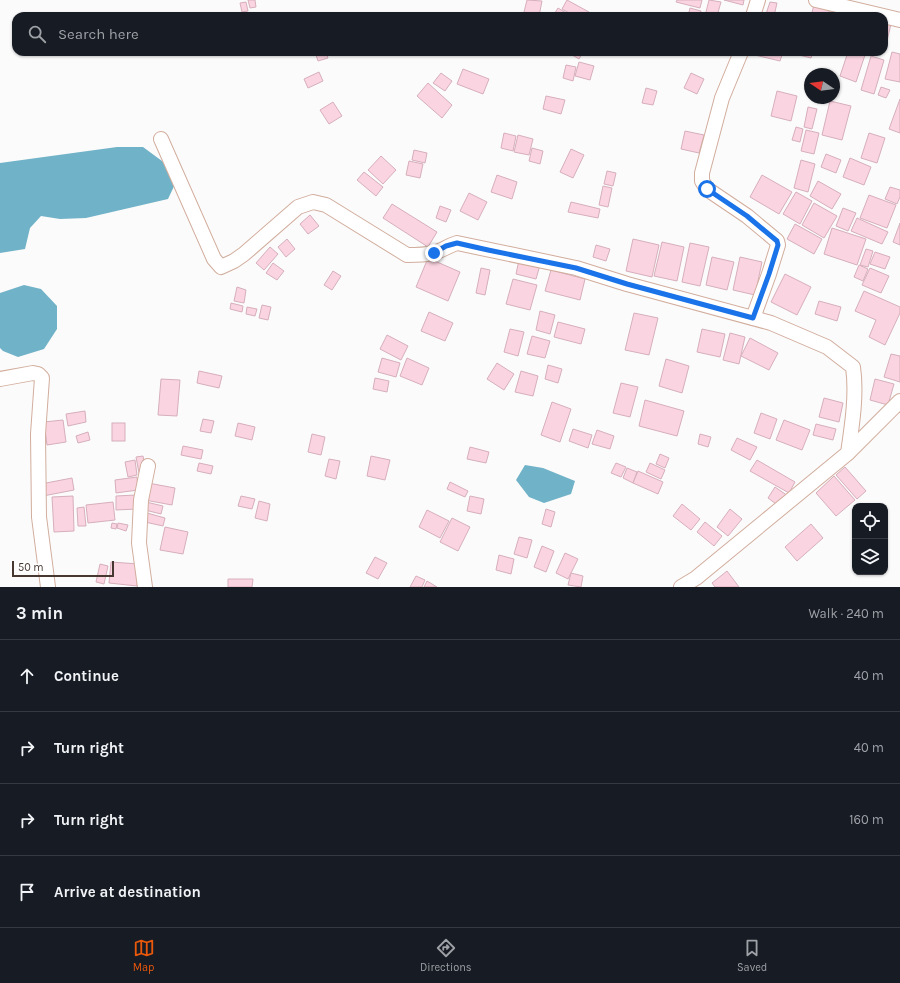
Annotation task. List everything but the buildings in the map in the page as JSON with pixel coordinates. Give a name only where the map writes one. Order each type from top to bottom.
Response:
[{"type":"street","points":[[754,12],[758,0]]},
{"type":"street","points":[[816,0],[866,12]]},
{"type":"street","points":[[888,17],[900,20]]},
{"type":"street","points":[[739,56],[722,98],[702,173],[702,181],[707,189],[747,216],[777,241],[778,245],[772,267],[753,318]]},
{"type":"street","points":[[162,140],[214,259],[221,267],[244,254],[298,207],[312,202],[326,205],[407,254],[418,255],[434,253],[446,246],[457,243],[576,268],[627,284],[771,323],[827,347],[854,367],[855,380],[853,423],[848,454]]},
{"type":"street","points":[[0,379],[33,373],[38,374],[42,378],[38,434],[39,517],[48,587]]},
{"type":"street","points":[[681,587],[696,578],[848,454],[900,401]]},
{"type":"street","points":[[145,587],[139,544],[141,500],[148,466]]},
{"type":"water","points":[[117,147],[143,147],[162,161],[176,182],[168,199],[86,218],[60,219],[41,216],[30,228],[25,249],[0,253],[0,163]]},
{"type":"water","points":[[24,285],[41,289],[57,306],[57,329],[44,349],[18,357],[3,351],[0,348],[0,293]]},
{"type":"water","points":[[525,465],[543,468],[575,481],[571,494],[544,503],[529,497],[516,480]]},
{"type":"route","points":[[434,253],[446,246],[457,243],[576,268],[627,284],[753,318],[769,274],[778,245],[777,241],[747,216],[707,189]]}]
